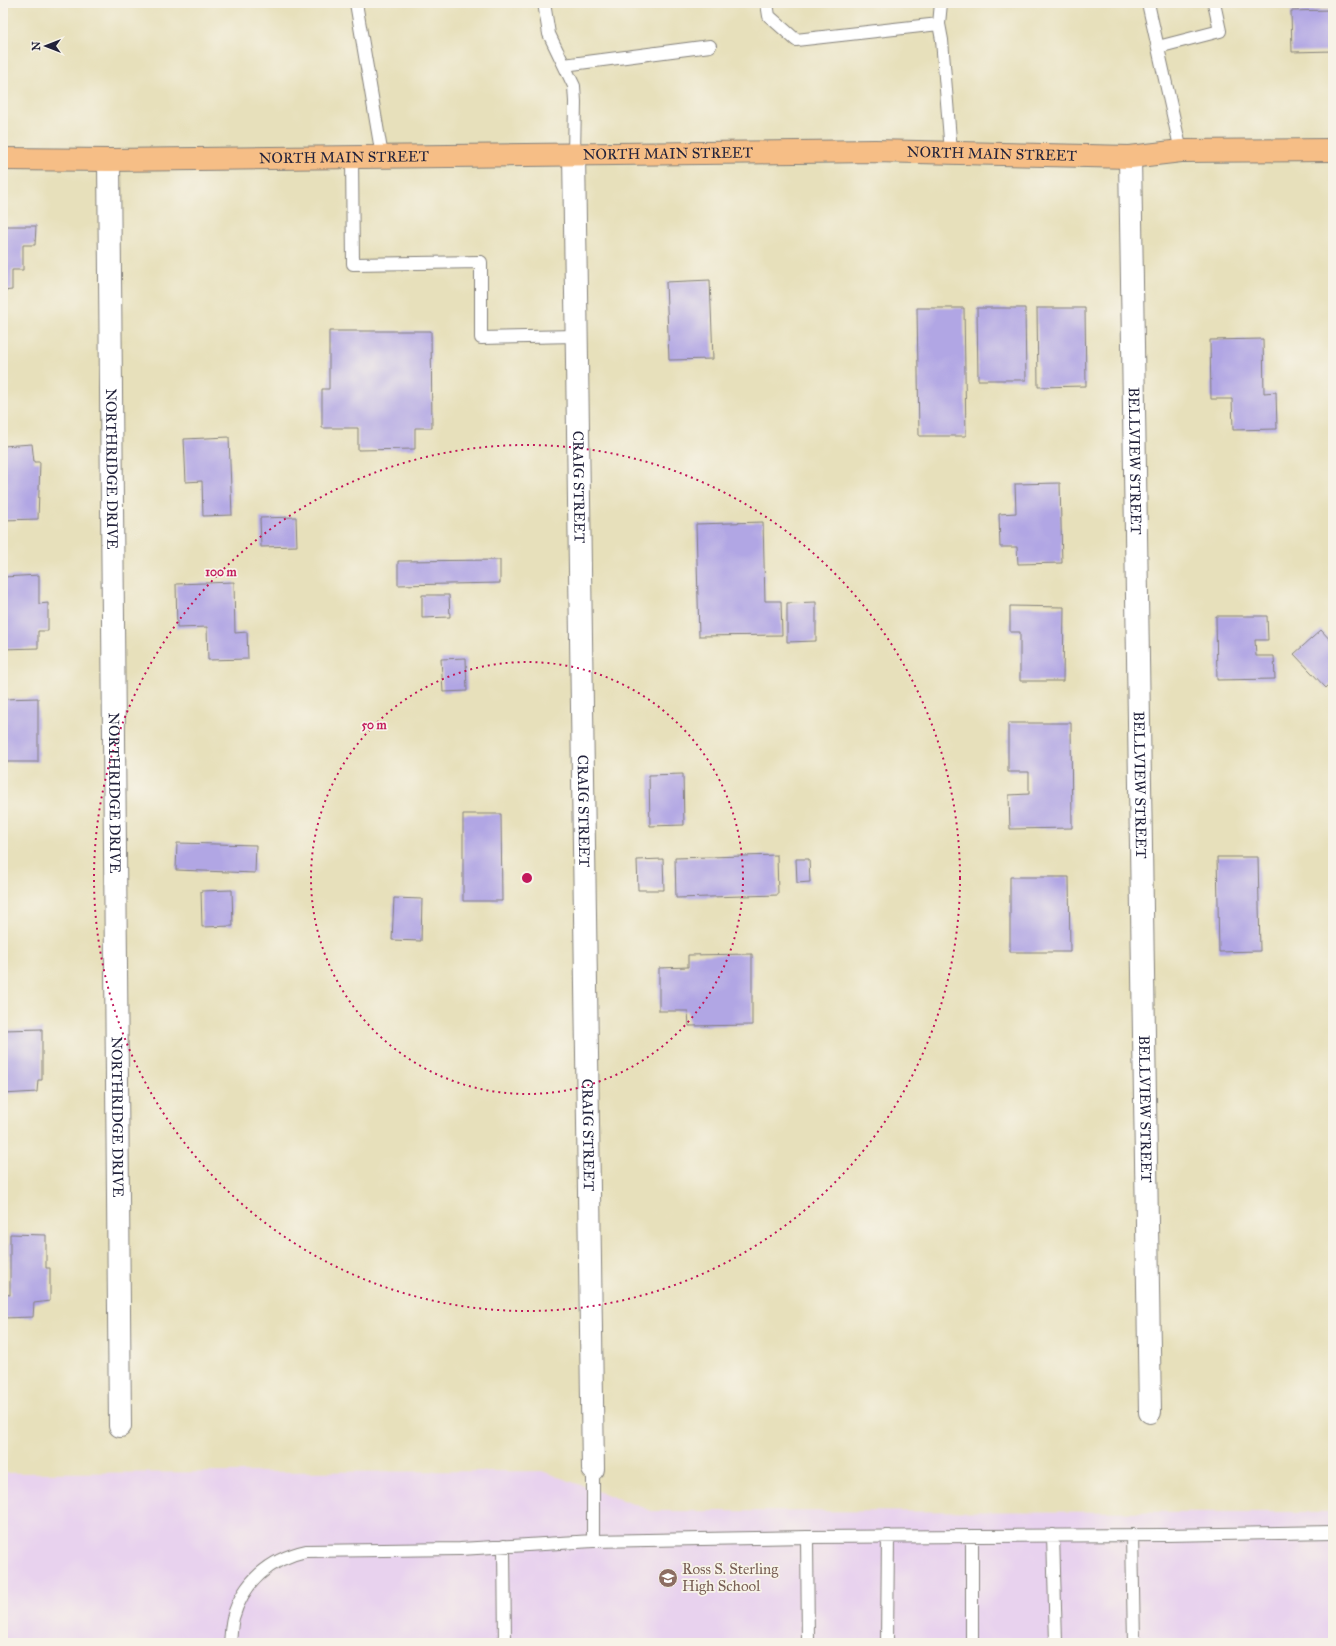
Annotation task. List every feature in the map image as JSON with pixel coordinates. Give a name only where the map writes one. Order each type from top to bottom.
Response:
[{"type":"main road","name":"NORTH MAIN STREET","points":[[3,159],[109,160],[875,151],[1130,157],[1181,151],[1333,150]]},
{"type":"street","name":"CRAIG STREET","points":[[574,154],[593,1469]]},
{"type":"street","name":"BELLVIEW STREET","points":[[1130,157],[1150,1412]]},
{"type":"street","name":"NORTHRIDGE DRIVE","points":[[109,160],[120,1426]]},
{"type":"lane","points":[[356,3],[382,156]]},
{"type":"lane","points":[[544,3],[549,34],[574,86],[576,102],[574,154]]},
{"type":"lane","points":[[766,3],[769,16],[796,40],[939,24]]},
{"type":"lane","points":[[941,3],[939,24],[942,40],[952,152]]},
{"type":"lane","points":[[1148,3],[1181,151]]},
{"type":"lane","points":[[1158,47],[1220,31],[1214,3]]},
{"type":"lane","points":[[564,64],[710,46]]},
{"type":"lane","points":[[352,157],[354,264],[480,262],[482,338],[576,336]]},
{"type":"lane","points":[[593,1469],[593,1542]]},
{"type":"lane","points":[[230,1643],[233,1619],[242,1597],[255,1577],[273,1564],[291,1554],[306,1551],[460,1549],[593,1542],[807,1537],[1333,1532]]},
{"type":"lane","points":[[1053,1535],[1056,1643]]},
{"type":"lane","points":[[1132,1535],[1134,1643]]},
{"type":"lane","points":[[887,1643],[888,1536]]},
{"type":"lane","points":[[972,1536],[972,1643]]},
{"type":"lane","points":[[807,1537],[808,1643]]},
{"type":"lane","points":[[504,1546],[505,1643]]},
{"type":"shaded area","name":"Ross S. Sterling High School","points":[[542,1471],[652,1511],[1333,1512],[1333,1643],[3,1643],[3,1473]]},
{"type":"building","points":[[1330,3],[1333,3],[1333,51],[1292,52],[1291,11],[1330,10]]},
{"type":"building","points":[[3,226],[36,226],[35,245],[23,245],[23,270],[12,270],[12,290],[3,291]]},
{"type":"building","points":[[710,280],[713,359],[669,360],[666,282]]},
{"type":"building","points":[[917,308],[964,308],[966,436],[919,436]]},
{"type":"building","points":[[977,308],[1025,308],[1026,380],[978,380]]},
{"type":"building","points":[[1037,308],[1085,308],[1086,386],[1038,387]]},
{"type":"building","points":[[329,331],[431,331],[432,428],[415,428],[415,449],[358,450],[358,428],[322,428],[322,389],[329,389]]},
{"type":"building","points":[[1263,339],[1264,393],[1276,392],[1277,429],[1233,430],[1232,399],[1211,399],[1210,340]]},
{"type":"building","points":[[229,437],[232,515],[203,516],[202,481],[186,482],[184,439]]},
{"type":"building","points":[[32,444],[34,462],[40,462],[38,519],[3,520],[3,446]]},
{"type":"building","points":[[1060,483],[1062,563],[1018,564],[1017,547],[1000,547],[999,514],[1016,513],[1015,484]]},
{"type":"building","points":[[296,517],[297,546],[261,547],[260,518]]},
{"type":"building","points":[[763,522],[765,601],[781,601],[782,635],[699,636],[696,524]]},
{"type":"building","points":[[500,560],[500,583],[398,585],[398,561]]},
{"type":"building","points":[[39,575],[39,604],[48,603],[48,631],[38,631],[38,648],[3,649],[3,577]]},
{"type":"building","points":[[234,582],[235,633],[247,632],[248,659],[208,660],[207,627],[177,628],[176,584]]},
{"type":"building","points":[[422,595],[449,595],[450,617],[422,618]]},
{"type":"building","points":[[816,602],[816,641],[787,642],[787,603]]},
{"type":"building","points":[[1010,606],[1064,607],[1063,681],[1020,681],[1020,632],[1010,632]]},
{"type":"building","points":[[1216,616],[1267,616],[1268,640],[1255,640],[1256,656],[1274,656],[1275,679],[1217,680]]},
{"type":"building","points":[[1321,630],[1333,643],[1333,681],[1326,688],[1294,654]]},
{"type":"building","points":[[466,658],[467,691],[443,692],[441,659]]},
{"type":"building","points":[[38,698],[38,762],[3,762],[3,699]]},
{"type":"building","points":[[1008,723],[1071,723],[1072,828],[1010,829],[1009,795],[1029,794],[1029,772],[1008,772]]},
{"type":"building","points":[[683,774],[684,825],[650,826],[649,775]]},
{"type":"building","points":[[463,814],[501,814],[502,901],[463,901]]},
{"type":"building","points":[[177,843],[256,845],[255,873],[176,870]]},
{"type":"building","points":[[777,855],[778,895],[676,898],[675,858]]},
{"type":"building","points":[[1217,857],[1258,857],[1260,951],[1219,952]]},
{"type":"building","points":[[663,859],[664,890],[638,890],[637,860]]},
{"type":"building","points":[[796,859],[809,859],[810,882],[797,883]]},
{"type":"building","points":[[1010,877],[1069,877],[1070,952],[1010,952]]},
{"type":"building","points":[[232,890],[233,926],[202,927],[201,891]]},
{"type":"building","points":[[394,898],[422,899],[421,941],[392,940]]},
{"type":"building","points":[[752,954],[752,1025],[689,1026],[688,1011],[659,1011],[659,968],[688,967],[688,955]]},
{"type":"building","points":[[42,1029],[42,1080],[38,1080],[37,1092],[3,1094],[3,1030]]},
{"type":"building","points":[[10,1234],[46,1235],[46,1268],[50,1268],[50,1301],[34,1303],[33,1317],[3,1318],[3,1294],[10,1295]]},
{"type":"place","name":"Ross S. Sterling High School","points":[[668,1578]]}]
